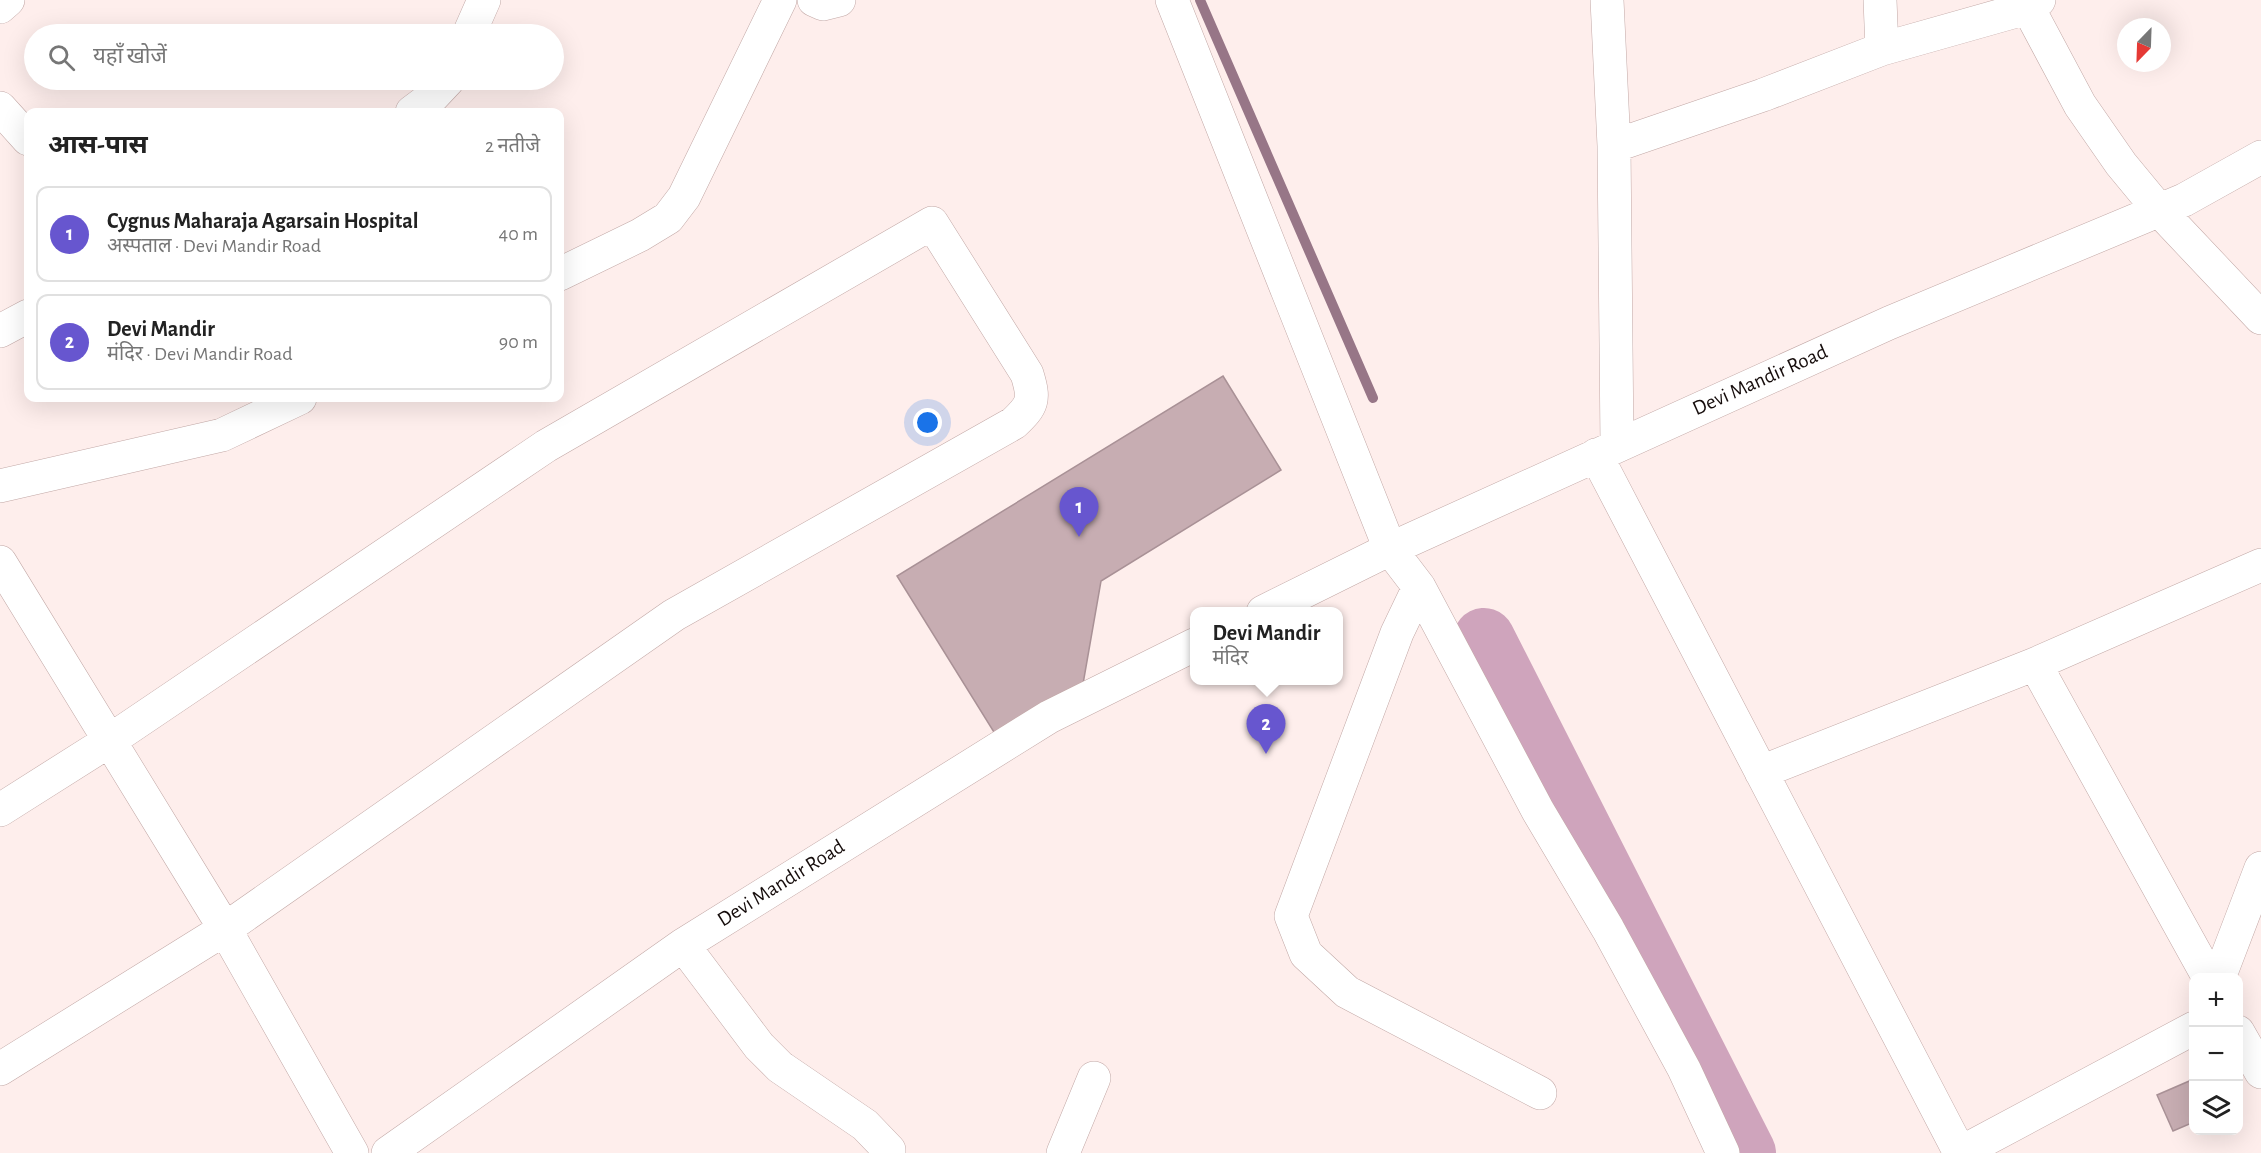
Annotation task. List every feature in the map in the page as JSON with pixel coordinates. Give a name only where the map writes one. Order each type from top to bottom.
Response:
[{"type":"street","points":[[0,7],[8,0]]},
{"type":"street","points":[[473,24],[484,0]]},
{"type":"street","points":[[564,272],[640,236],[668,218],[684,197],[780,0]]},
{"type":"street","points":[[814,0],[824,4],[839,0]]},
{"type":"street","points":[[1172,0],[1390,549],[1419,587],[1538,811],[1608,929],[1684,1069],[1723,1153]]},
{"type":"street","points":[[1607,0],[1614,146],[1606,449],[1761,772],[1960,1153],[2189,1031]]},
{"type":"street","points":[[1880,0],[1882,49]]},
{"type":"street","points":[[1614,146],[1763,95],[1882,49],[2030,3],[2080,105],[2121,164],[2159,210],[2261,318]]},
{"type":"street","points":[[417,108],[439,90]]},
{"type":"street","points":[[0,108],[24,135]]},
{"type":"street","name":"Devi Mandir Road","points":[[1273,607],[1390,549],[1606,449],[1889,323],[2184,200],[2261,157]]},
{"type":"street","points":[[0,810],[109,741],[546,446],[932,223],[1027,374],[1033,392],[1029,409],[1014,423],[674,615],[225,929],[0,1069]]},
{"type":"street","points":[[0,331],[24,318]]},
{"type":"street","points":[[0,486],[222,435],[292,402]]},
{"type":"street","points":[[0,562],[225,929],[352,1153]]},
{"type":"street","points":[[1761,772],[2035,664],[2261,565]]},
{"type":"street","points":[[1419,587],[1397,633],[1291,916],[1306,954],[1347,992],[1540,1094]]},
{"type":"street","name":"Devi Mandir Road","points":[[398,1150],[682,945],[1049,717],[1190,647]]},
{"type":"street","points":[[2035,664],[2206,973]]},
{"type":"street","points":[[2221,973],[2261,868]]},
{"type":"street","points":[[682,945],[759,1046],[780,1067],[865,1125],[889,1150],[889,1153]]},
{"type":"street","points":[[2243,1041],[2261,1072]]},
{"type":"street","points":[[1063,1153],[1094,1078]]},
{"type":"building","points":[[1223,376],[1281,470],[1101,581],[1083,684],[997,737],[897,576]]},
{"type":"building","points":[[2189,1081],[2189,1124],[2173,1131],[2157,1095]]},
{"type":"waterway","points":[[1200,0],[1373,398]]},
{"type":"waterway","points":[[1484,639],[1745,1153]]},
{"type":"place","name":"Cygnus Maharaja Agarsain Hospital","points":[[1079,537]]},
{"type":"place","name":"Devi Mandir","points":[[1266,754]]}]
